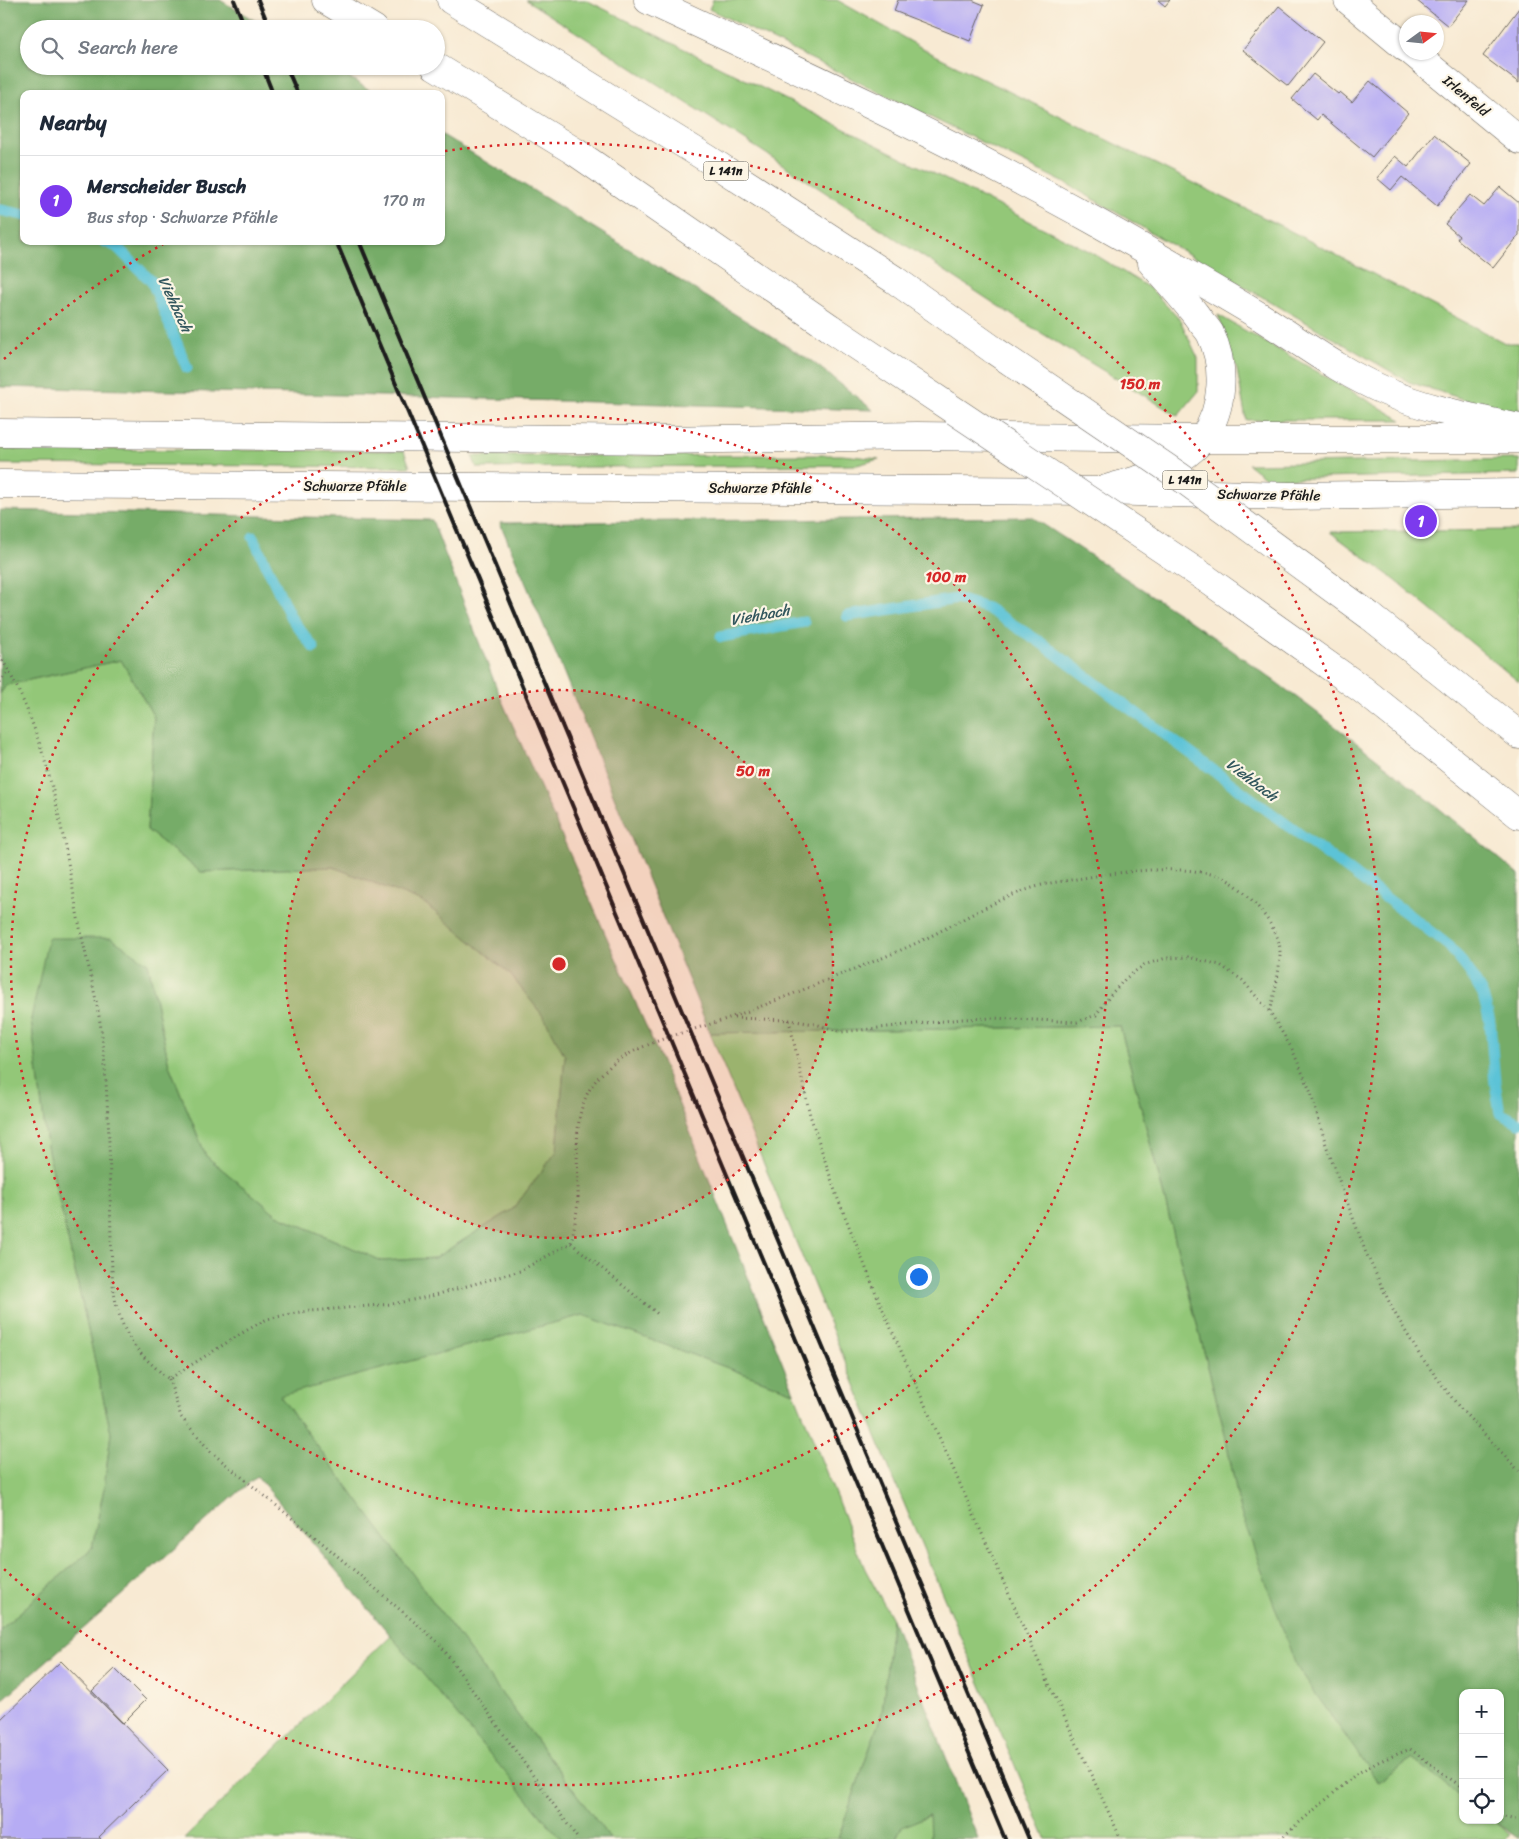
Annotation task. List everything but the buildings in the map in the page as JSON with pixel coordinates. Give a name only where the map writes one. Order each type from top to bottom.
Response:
[{"type":"main road","points":[[326,0],[359,20]]},
{"type":"main road","name":"L 141n","points":[[451,0],[708,159],[895,280],[995,351],[1179,476],[1370,616],[1519,735]]},
{"type":"main road","points":[[648,0],[772,57],[1035,189],[1260,317],[1362,380],[1424,406],[1519,428]]},
{"type":"main road","points":[[1348,0],[1399,42]]},
{"type":"main road","name":"Irlenfeld","points":[[1422,60],[1519,140]]},
{"type":"main road","points":[[445,72],[574,151],[832,329],[1204,577],[1363,690],[1519,815]]},
{"type":"main road","points":[[1100,490],[1150,476],[1180,459],[1202,439],[1215,411],[1220,394],[1221,373],[1218,355],[1209,332],[1176,290],[1136,245]]},
{"type":"main road","points":[[0,433],[660,440],[917,436],[1202,439],[1519,439]]},
{"type":"main road","name":"Schwarze Pfähle","points":[[0,484],[1100,490],[1289,496],[1519,492]]},
{"type":"path","points":[[0,656],[9,671],[30,720],[48,772],[64,838],[100,1023],[106,1081],[112,1267],[116,1306],[125,1334],[150,1364],[170,1379],[181,1416],[211,1452],[439,1642],[578,1839]]},
{"type":"path","points":[[0,682],[9,671]]},
{"type":"path","points":[[170,1379],[267,1319],[300,1312],[392,1304],[428,1297],[520,1271],[571,1243],[576,1219],[577,1148],[584,1102],[591,1087],[611,1065],[627,1054],[730,1017],[869,963],[926,938],[995,902],[1044,884],[1100,875],[1161,870],[1194,871],[1223,877],[1254,901],[1273,929],[1280,944],[1277,977],[1270,1012]]},
{"type":"path","points":[[730,1017],[789,1020],[816,1024],[842,1032],[962,1019],[993,1018],[1077,1022],[1096,1015],[1126,978],[1144,965],[1166,958],[1188,957],[1220,965],[1242,980],[1270,1012],[1292,1049],[1311,1093],[1326,1145],[1366,1253],[1393,1310],[1419,1354],[1459,1407],[1519,1471]]},
{"type":"path","points":[[789,1020],[810,1115],[839,1203],[882,1308],[1050,1685],[1121,1839]]},
{"type":"path","points":[[571,1243],[660,1315]]},
{"type":"path","points":[[1280,1839],[1356,1774],[1380,1761],[1410,1749],[1459,1785]]},
{"type":"path","points":[[1504,1817],[1519,1820]]},
{"type":"green space","points":[[0,0],[220,0],[254,20],[20,20],[20,75],[345,75],[370,90],[20,90],[20,245],[445,245],[445,136],[813,362],[873,410],[382,396],[0,387]]},
{"type":"green space","points":[[526,0],[586,0],[1091,252],[1151,289],[1180,320],[1198,358],[1198,392],[1178,416],[1015,317],[779,162]]},
{"type":"green space","points":[[713,0],[837,0],[931,53],[1283,227],[1505,343],[1519,343],[1519,411],[1501,411],[1409,382],[1069,185],[709,9]]},
{"type":"green space","points":[[1218,315],[1402,420],[1246,420],[1237,370]]},
{"type":"green space","points":[[0,449],[404,451],[410,467],[0,464]]},
{"type":"green space","points":[[842,455],[879,459],[857,465],[477,468],[472,456]]},
{"type":"green space","points":[[1519,459],[1519,474],[1267,479],[1248,464]]},
{"type":"green space","points":[[0,510],[432,520],[499,694],[662,1062],[794,1392],[583,1315],[280,1396],[610,1839],[561,1839],[257,1476],[0,1702],[0,1630],[92,1548],[104,1488],[111,1433],[47,1146],[31,1019],[48,938],[111,938],[148,963],[169,1065],[206,1156],[277,1215],[382,1261],[435,1258],[513,1209],[557,1151],[565,1056],[544,1017],[509,973],[423,902],[333,867],[201,872],[147,830],[154,717],[121,660],[6,685],[0,694]]},
{"type":"green space","points":[[1032,517],[1177,612],[1309,706],[1394,772],[1519,875],[1519,1839],[1498,1824],[1504,1824],[1504,1689],[1459,1689],[1459,1795],[1412,1759],[1378,1782],[1296,1666],[1240,1510],[1224,1429],[1120,1026],[710,1033],[561,666],[500,523]]},
{"type":"green space","points":[[1519,530],[1519,682],[1395,580],[1330,532]]},
{"type":"green space","points":[[121,660],[154,717],[147,830],[201,872],[333,867],[423,902],[509,973],[544,1017],[565,1055],[557,1151],[513,1209],[435,1258],[382,1261],[277,1215],[206,1156],[169,1065],[148,963],[31,1019],[47,1146],[111,1433],[104,1488],[92,1548],[0,1630],[0,694],[6,685]]},
{"type":"green space","points":[[1120,1026],[1224,1429],[1240,1510],[1377,1782],[1412,1759],[1459,1795],[1459,1824],[1497,1824],[1510,1835],[1505,1839],[1046,1839],[892,1475],[710,1033]]},
{"type":"green space","points":[[583,1315],[794,1392],[865,1569],[892,1619],[882,1713],[838,1839],[610,1839],[279,1395]]},
{"type":"green space","points":[[892,1619],[978,1839],[930,1839],[929,1815],[902,1827],[895,1839],[838,1839],[882,1713]]},
{"type":"green space","points":[[391,1635],[561,1839],[184,1839]]},
{"type":"green space","points":[[930,1815],[930,1839],[896,1839],[901,1827]]},
{"type":"waterway","name":"Viehbach","points":[[0,210],[20,214]]},
{"type":"waterway","name":"Viehbach","points":[[112,245],[117,247],[152,282],[187,368]]},
{"type":"waterway","name":"Viehbach","points":[[253,537],[291,618],[314,648]]},
{"type":"waterway","name":"Viehbach","points":[[847,616],[957,599],[987,608],[1040,642],[1409,915],[1449,946],[1469,971],[1483,995],[1490,1022],[1495,1083],[1500,1113],[1519,1123]]},
{"type":"waterway","name":"Viehbach","points":[[721,637],[804,622]]},
{"type":"railway","points":[[234,0],[242,20]]},
{"type":"railway","points":[[258,0],[266,20]]},
{"type":"railway","points":[[266,75],[271,90]]},
{"type":"railway","points":[[290,75],[296,90]]},
{"type":"railway","points":[[338,245],[1005,1839]]},
{"type":"railway","points":[[361,245],[1029,1839]]},
{"type":"place","name":"Merscheider Busch","points":[[1421,521]]}]
